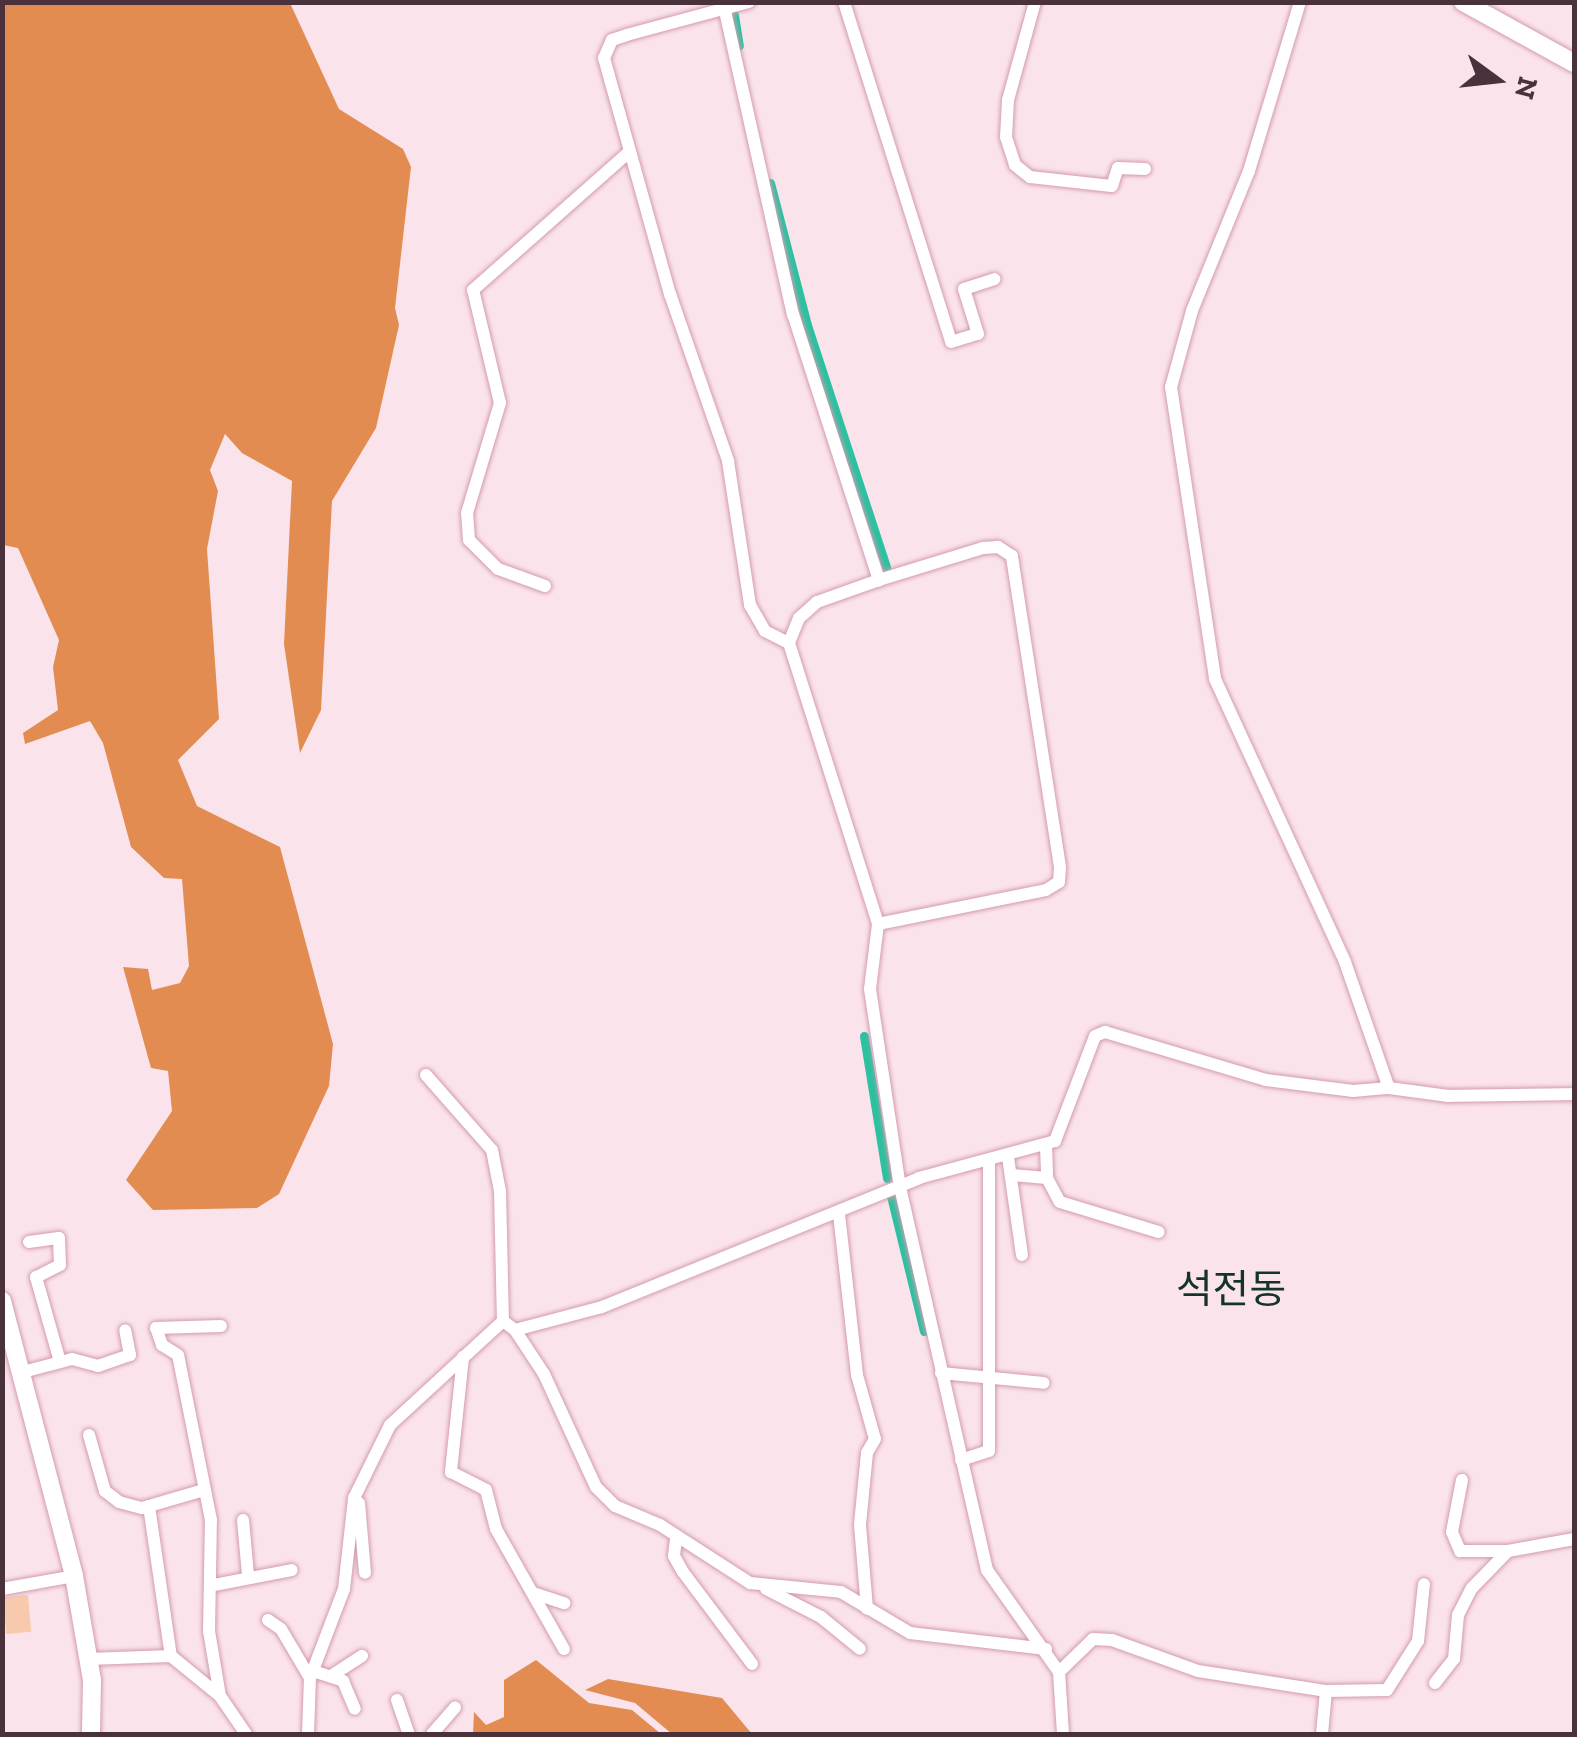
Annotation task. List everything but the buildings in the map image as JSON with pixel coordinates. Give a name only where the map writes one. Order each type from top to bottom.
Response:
[{"type":"main road","points":[[1463,2],[1574,63]]},
{"type":"main road","points":[[2,1301],[74,1576],[89,1660],[91,1734]]},
{"type":"street","points":[[750,2],[723,6],[627,35],[606,48],[605,70],[728,461],[750,606],[765,631],[789,644]]},
{"type":"street","points":[[844,2],[951,342],[978,334],[964,288],[994,279]]},
{"type":"street","points":[[1035,2],[1008,100],[1006,137],[1015,165],[1030,177],[1112,186],[1118,168],[1145,169]]},
{"type":"street","points":[[1300,2],[1249,171],[1174,363],[1171,406],[1220,694],[1345,962],[1389,1088]]},
{"type":"street","points":[[723,6],[793,314],[880,580]]},
{"type":"street","points":[[545,586],[498,569],[468,540],[467,513],[500,403],[473,290],[629,152]]},
{"type":"street","points":[[878,924],[1046,890],[1059,882],[1012,556],[998,547],[982,548],[817,602],[799,618],[789,644],[878,924],[870,989],[900,1187],[986,1570],[1060,1672],[1064,1734]]},
{"type":"street","points":[[516,1330],[602,1307],[900,1187],[1046,1144],[1060,1134],[1095,1036],[1105,1032],[1266,1080],[1354,1091],[1389,1088],[1448,1096],[1574,1094]]},
{"type":"street","points":[[426,1075],[488,1141],[498,1165],[503,1322]]},
{"type":"street","points":[[1046,1144],[1047,1178],[1060,1202],[1159,1232]]},
{"type":"street","points":[[1008,1156],[1022,1255]]},
{"type":"street","points":[[961,1460],[989,1451],[989,1161]]},
{"type":"street","points":[[1012,1175],[1047,1178]]},
{"type":"street","points":[[839,1214],[857,1375],[875,1439],[867,1453],[860,1525],[868,1609]]},
{"type":"street","points":[[29,1242],[59,1238],[60,1265],[36,1277],[60,1362]]},
{"type":"street","points":[[503,1322],[516,1330],[544,1374],[602,1497],[821,1617],[860,1649]]},
{"type":"street","points":[[308,1734],[312,1675],[344,1589],[345,1538],[358,1490],[390,1425],[503,1322]]},
{"type":"street","points":[[220,1696],[209,1632],[214,1585],[204,1490],[178,1355],[162,1345],[156,1328],[221,1326]]},
{"type":"street","points":[[19,1373],[60,1362],[98,1366],[130,1355],[126,1330]]},
{"type":"street","points":[[463,1356],[452,1472],[486,1490],[496,1530],[564,1649]]},
{"type":"street","points":[[941,1374],[1044,1383]]},
{"type":"street","points":[[89,1435],[105,1491],[118,1502],[149,1506],[204,1490]]},
{"type":"street","points":[[1462,1480],[1453,1519],[1455,1546],[1467,1552],[1508,1551],[1574,1538]]},
{"type":"street","points":[[358,1490],[365,1574]]},
{"type":"street","points":[[149,1506],[171,1656]]},
{"type":"street","points":[[243,1520],[248,1575]]},
{"type":"street","points":[[676,1540],[674,1556],[683,1572],[752,1664]]},
{"type":"street","points":[[1435,1683],[1454,1660],[1458,1615],[1472,1588],[1508,1551]]},
{"type":"street","points":[[214,1585],[248,1575],[292,1570]]},
{"type":"street","points":[[2,1590],[74,1576]]},
{"type":"street","points":[[1060,1672],[1100,1639],[1198,1670],[1326,1692],[1387,1690],[1418,1641],[1424,1584]]},
{"type":"street","points":[[759,1585],[829,1590],[910,1633],[1046,1649]]},
{"type":"street","points":[[534,1593],[564,1603]]},
{"type":"street","points":[[268,1620],[281,1629],[312,1675]]},
{"type":"street","points":[[89,1660],[171,1656],[220,1696],[246,1734]]},
{"type":"street","points":[[331,1676],[362,1656]]},
{"type":"street","points":[[312,1675],[331,1676],[348,1687],[356,1709]]},
{"type":"street","points":[[1322,1734],[1326,1692]]},
{"type":"street","points":[[397,1700],[409,1734]]},
{"type":"street","points":[[432,1734],[455,1708]]},
{"type":"street","points":[[237,1734],[238,1720]]},
{"type":"shaded area","points":[[2,3],[290,3],[339,109],[403,149],[411,167],[395,308],[399,325],[376,428],[332,501],[321,710],[300,753],[284,644],[292,481],[242,453],[225,434],[210,470],[218,491],[207,549],[219,719],[178,760],[197,806],[280,847],[333,1044],[329,1086],[279,1194],[257,1208],[153,1210],[126,1180],[172,1111],[168,1071],[151,1068],[123,967],[148,969],[152,990],[180,983],[189,966],[182,879],[164,878],[131,847],[103,743],[90,721],[25,744],[23,733],[58,710],[53,667],[59,640],[18,548],[3,545]]},
{"type":"shaded area","points":[[28,1595],[31,1632],[6,1634],[3,1597]]},
{"type":"shaded area","points":[[536,1660],[589,1703],[632,1710],[661,1734],[473,1734],[474,1712],[486,1725],[504,1717],[504,1680]]},
{"type":"shaded area","points":[[608,1679],[722,1698],[752,1734],[672,1734],[635,1703],[585,1690]]},
{"type":"waterway","points":[[734,15],[739,46]]},
{"type":"waterway","points":[[770,183],[807,325],[886,567]]},
{"type":"waterway","points":[[864,1036],[887,1178]]},
{"type":"waterway","points":[[891,1196],[924,1331]]},
{"type":"district","name":"석전동","points":[[1231,1289]]}]
